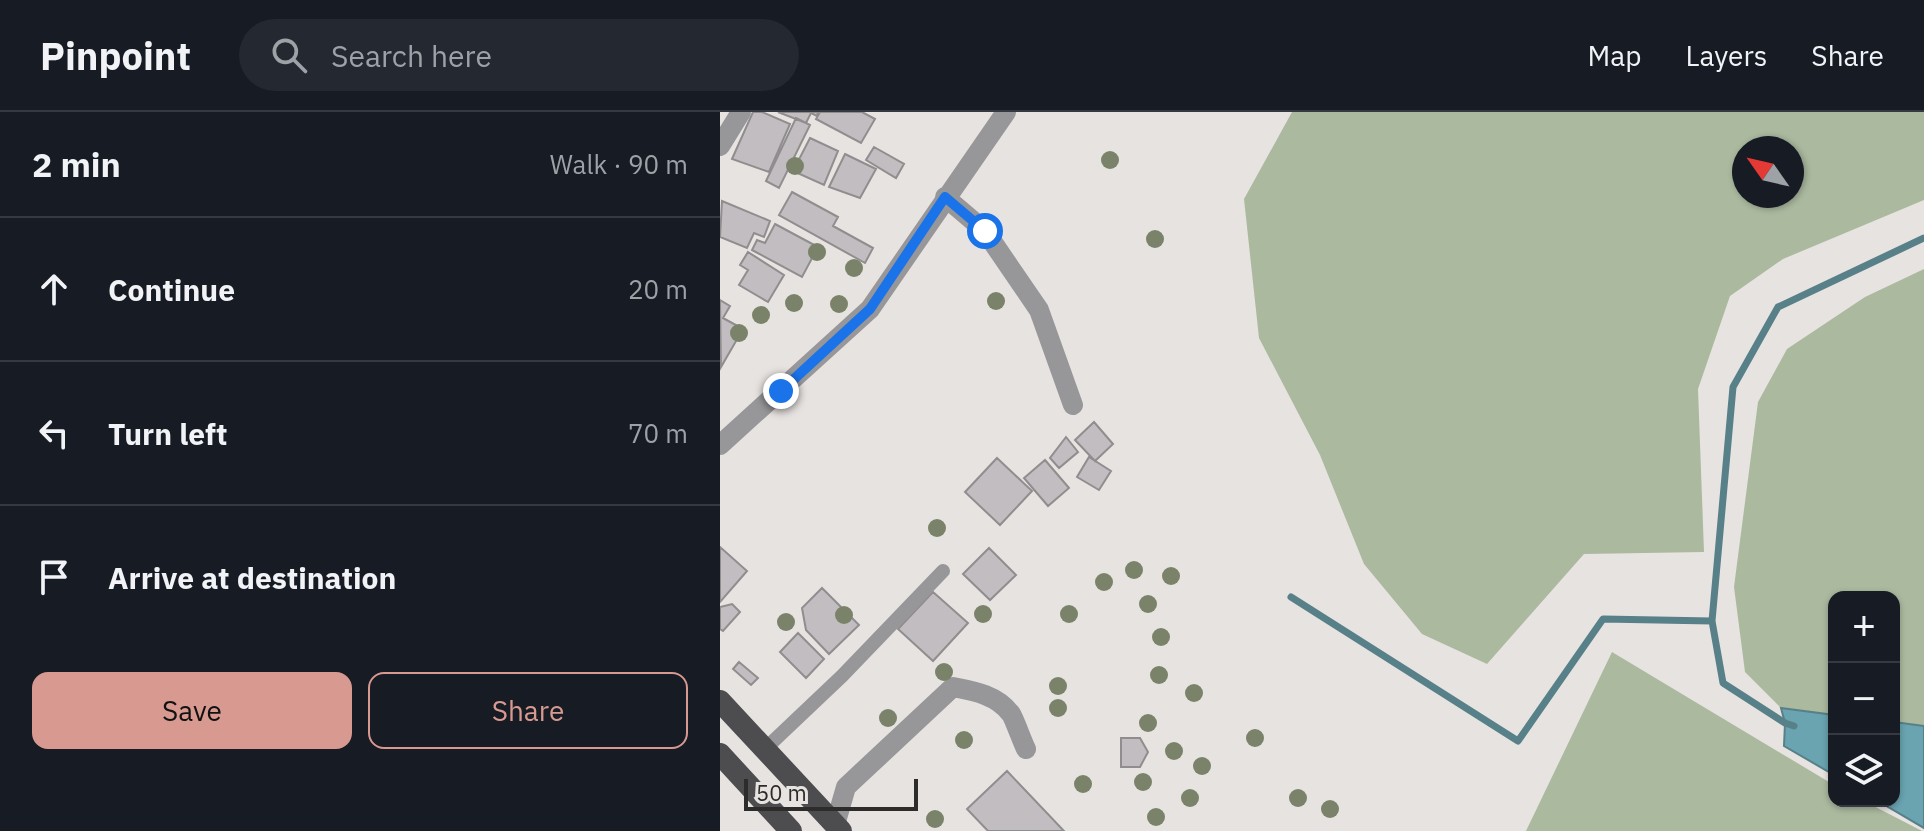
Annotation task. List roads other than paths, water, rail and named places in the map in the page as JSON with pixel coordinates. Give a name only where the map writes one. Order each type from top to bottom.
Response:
[{"type":"highway","points":[[720,701],[838,828]]},
{"type":"highway","points":[[720,754],[791,831]]},
{"type":"street","points":[[720,146],[741,112]]},
{"type":"street","points":[[720,445],[870,309],[1006,112]]},
{"type":"street","points":[[945,197],[985,231],[1039,310],[1073,405]]},
{"type":"street","points":[[838,828],[846,787],[953,687],[982,692],[1012,715],[1026,749]]},
{"type":"lane","points":[[765,749],[842,676],[943,571]]},
{"type":"water","points":[[1781,708],[1828,714],[1828,772],[1784,746],[1785,723]]},
{"type":"water","points":[[1900,723],[1924,726],[1924,828],[1888,807],[1900,807]]},
{"type":"waterway","points":[[1794,726],[1723,683],[1712,621],[1733,387],[1778,307],[1924,238]]},
{"type":"waterway","points":[[1291,597],[1518,741],[1603,619],[1712,621]]}]
